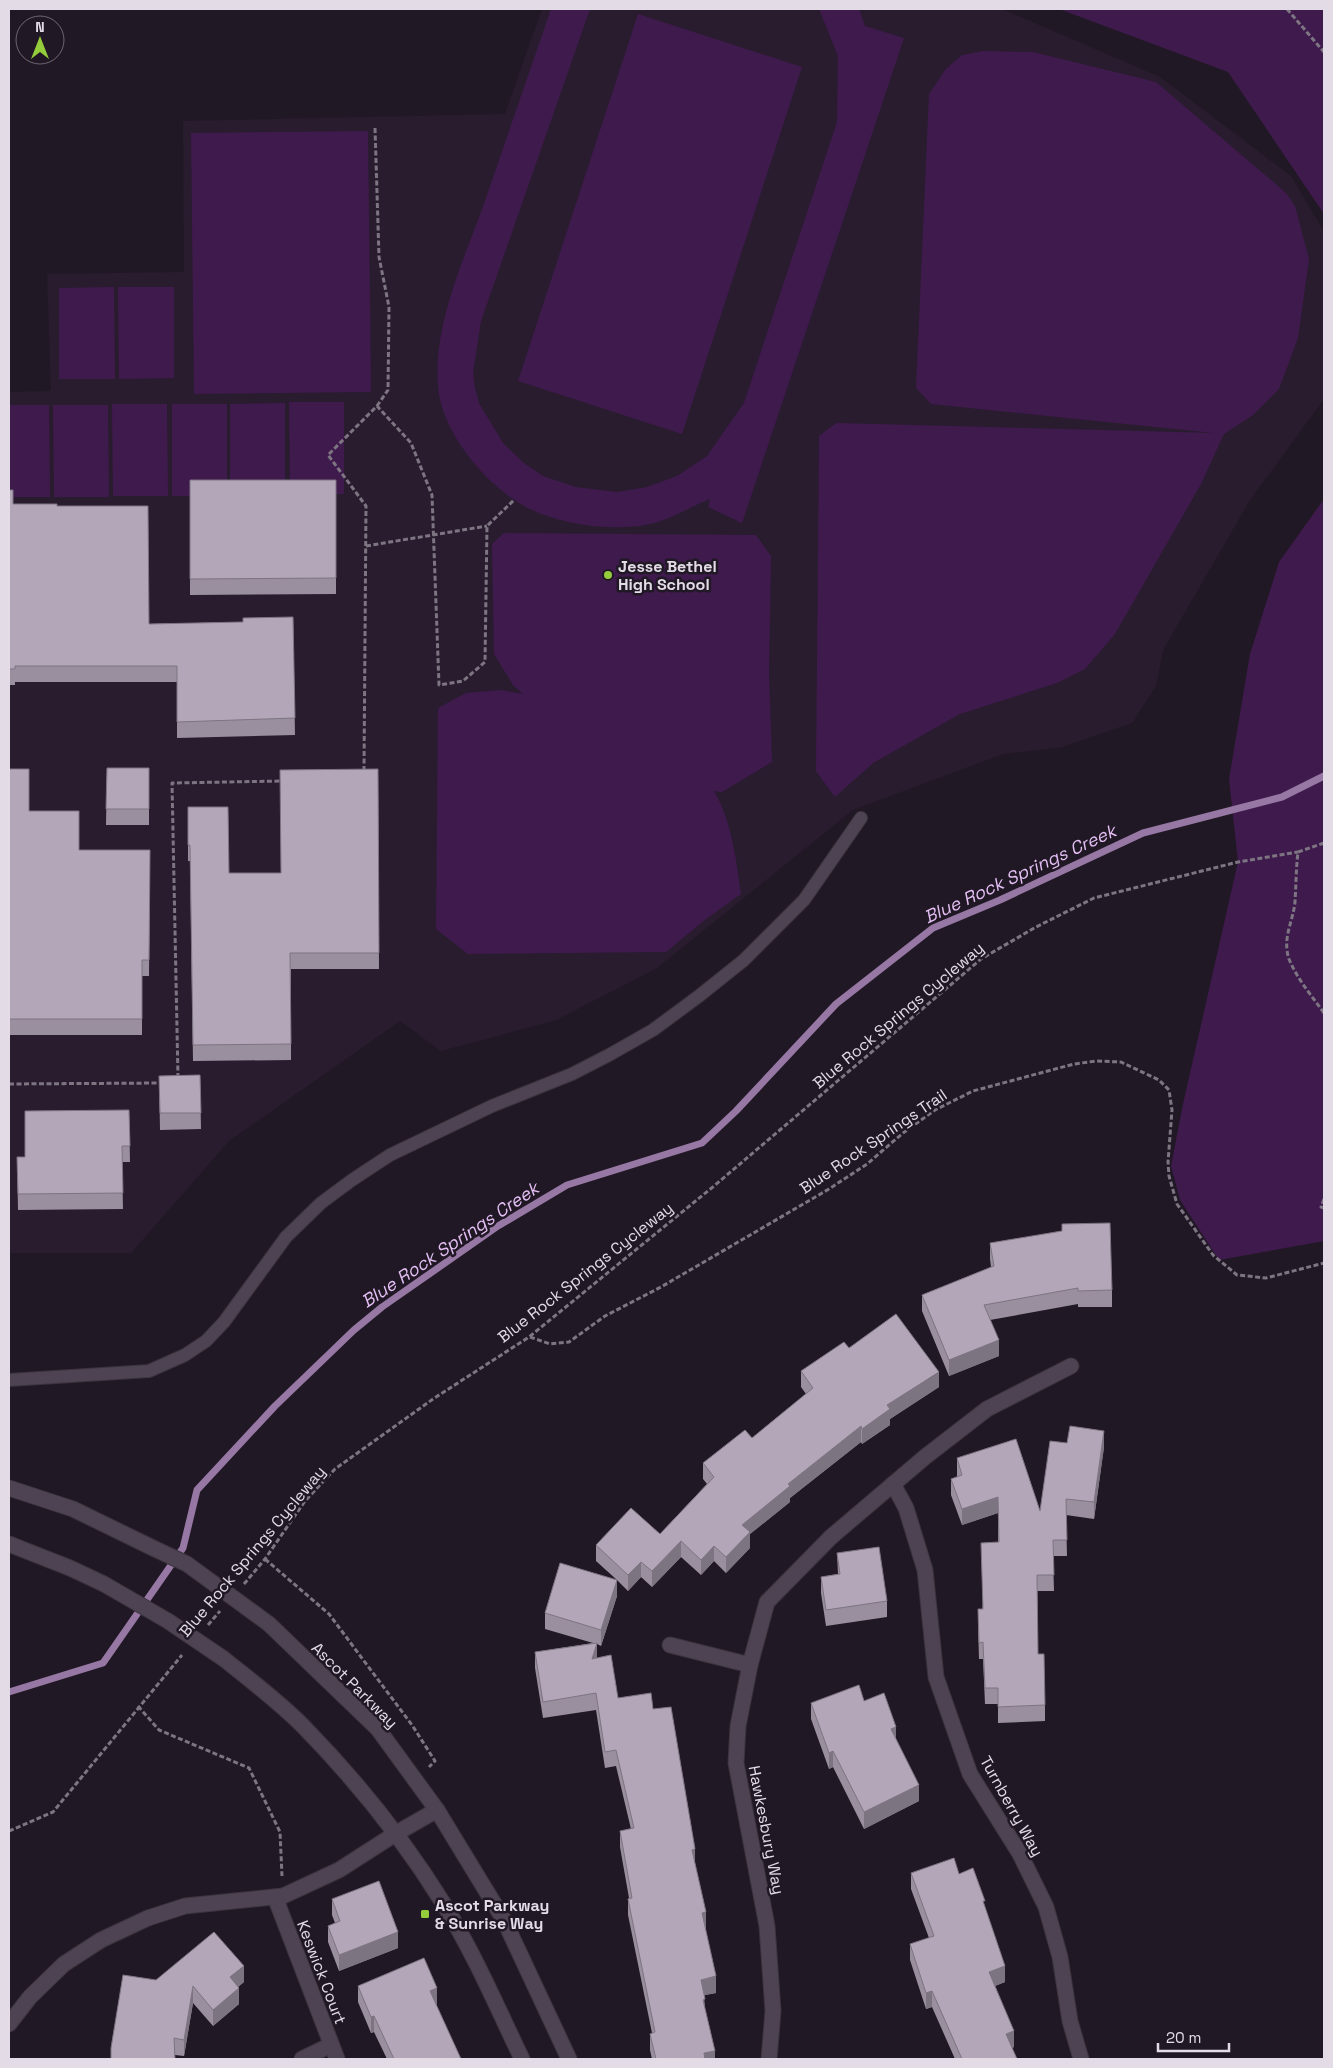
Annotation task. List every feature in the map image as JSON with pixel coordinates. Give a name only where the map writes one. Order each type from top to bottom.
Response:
[{"type":"street","name":"Hawkesbury Way","points":[[769,2059],[773,2011],[767,1926],[736,1763],[738,1726],[750,1665],[767,1602],[831,1537],[893,1484],[987,1409],[1071,1366]]},
{"type":"street","name":"Turnberry Way","points":[[893,1484],[906,1508],[925,1570],[936,1677],[970,1774],[1020,1854],[1046,1907],[1060,1957],[1070,2021],[1081,2059]]},
{"type":"street","name":"Ascot Parkway","points":[[9,1488],[73,1509],[187,1564],[269,1624],[378,1729],[437,1810],[504,1920],[569,2059]]},
{"type":"street","points":[[9,1544],[70,1568],[104,1584],[168,1621],[262,1689],[301,1724],[368,1799],[444,1904],[473,1956],[522,2059]]},
{"type":"street","points":[[670,1645],[750,1665]]},
{"type":"street","points":[[9,2024],[30,1996],[64,1964],[101,1940],[148,1918],[185,1906],[279,1896],[340,1870],[395,1834],[437,1810]]},
{"type":"street","name":"Keswick Court","points":[[279,1896],[337,2059]]},
{"type":"street","points":[[302,2059],[331,2044]]},
{"type":"lane","points":[[9,1380],[149,1371],[185,1355],[206,1341],[224,1322],[286,1237],[321,1203],[352,1180],[398,1151],[492,1106],[572,1074],[609,1055],[653,1030],[699,996],[744,960],[804,900],[861,818]]},
{"type":"path","points":[[1287,9],[1324,52]]},
{"type":"path","points":[[364,779],[366,506],[328,455],[377,406],[388,390],[389,307],[379,257],[375,128]]},
{"type":"path","points":[[377,406],[411,443],[432,495],[439,684],[463,681],[485,662],[487,526]]},
{"type":"path","points":[[366,546],[487,526],[514,500]]},
{"type":"path","points":[[178,1083],[172,783],[287,781]]},
{"type":"path","name":"Blue Rock Springs Cycleway","points":[[240,1588],[265,1559],[305,1502],[335,1469],[433,1399],[529,1337],[714,1186],[981,959],[1036,927],[1094,898],[1238,862],[1298,852],[1324,843]]},
{"type":"path","points":[[1298,852],[1295,904],[1286,943],[1289,958],[1300,980],[1324,1013]]},
{"type":"path","name":"Blue Rock Springs Trail","points":[[529,1337],[550,1344],[569,1342],[605,1316],[661,1287],[829,1189],[867,1164],[903,1133],[935,1110],[973,1091],[1074,1064],[1096,1061],[1121,1062],[1159,1080],[1169,1090],[1172,1110],[1168,1162],[1169,1176],[1177,1204],[1213,1255],[1237,1275],[1266,1278],[1324,1263]]},
{"type":"path","points":[[9,1084],[168,1083]]},
{"type":"path","points":[[1324,1199],[1321,1206],[1324,1208]]},
{"type":"path","points":[[265,1559],[329,1614],[412,1725],[435,1761],[416,1781]]},
{"type":"path","name":"Blue Rock Springs Cycleway","points":[[208,1625],[221,1611]]},
{"type":"path","name":"Blue Rock Springs Cycleway","points":[[9,1832],[52,1812],[182,1655]]},
{"type":"path","points":[[138,1706],[159,1730],[249,1768],[280,1832],[279,1896]]},
{"type":"shaded area","name":"Jesse Bethel High School","points":[[542,9],[1002,9],[1160,77],[1291,176],[1323,230],[1324,399],[1250,500],[1163,650],[1156,686],[1132,723],[1062,747],[1003,754],[853,810],[657,968],[556,1020],[441,1051],[400,1021],[229,1141],[131,1253],[9,1253],[9,392],[51,391],[47,274],[184,272],[183,121],[505,114]]},
{"type":"shaded area","points":[[551,9],[590,9],[481,321],[473,373],[475,388],[479,403],[503,443],[524,463],[543,476],[576,487],[617,492],[647,487],[677,476],[707,456],[744,403],[837,122],[838,56],[819,9],[859,9],[865,26],[904,38],[742,523],[708,507],[710,499],[665,520],[642,526],[605,527],[585,525],[547,516],[516,501],[491,481],[467,455],[457,440],[443,409],[439,394],[438,370],[439,345],[444,320],[459,271]]},
{"type":"shaded area","points":[[1059,9],[1324,9],[1324,214],[1228,72]]},
{"type":"shaded area","points":[[638,14],[802,67],[682,434],[518,381]]},
{"type":"shaded area","points":[[983,51],[1033,52],[1156,82],[1286,193],[1295,206],[1309,259],[1298,338],[1279,389],[1253,415],[1224,434],[1201,484],[1115,634],[1085,669],[1057,683],[960,714],[873,763],[835,797],[816,771],[819,436],[836,423],[1214,433],[931,404],[916,388],[929,94],[946,69],[962,55]]},
{"type":"shaded area","points":[[368,131],[371,392],[194,394],[191,133]]},
{"type":"shaded area","points":[[114,287],[115,379],[59,379],[59,288]]},
{"type":"shaded area","points":[[118,287],[174,287],[174,378],[119,379]]},
{"type":"shaded area","points":[[289,402],[344,402],[344,494],[290,494]]},
{"type":"shaded area","points":[[285,403],[285,495],[230,496],[230,404]]},
{"type":"shaded area","points":[[112,404],[167,404],[168,496],[113,496]]},
{"type":"shaded area","points":[[172,404],[227,404],[227,496],[172,496]]},
{"type":"shaded area","points":[[9,405],[49,405],[50,497],[9,497]]},
{"type":"shaded area","points":[[53,405],[108,405],[109,497],[54,497]]},
{"type":"shaded area","points":[[1324,499],[1324,1241],[1219,1260],[1180,1200],[1171,1166],[1183,1104],[1238,862],[1229,779],[1250,654],[1279,562]]},
{"type":"shaded area","points":[[504,533],[756,535],[771,556],[769,673],[772,762],[722,792],[714,791],[729,828],[741,894],[706,919],[666,952],[468,954],[436,929],[438,708],[466,693],[501,690],[523,694],[513,685],[494,654],[492,544]]},
{"type":"building","points":[[190,480],[336,480],[336,578],[190,579]]},
{"type":"building","points":[[9,490],[13,490],[13,504],[148,506],[149,624],[243,622],[243,618],[293,617],[295,718],[177,722],[177,666],[15,666],[15,669],[9,669]]},
{"type":"building","points":[[107,768],[149,768],[149,809],[106,809]]},
{"type":"building","points":[[9,769],[29,769],[29,811],[79,811],[79,850],[150,850],[149,960],[142,960],[142,1019],[9,1019]]},
{"type":"building","points":[[378,769],[379,953],[290,953],[291,1044],[193,1045],[188,807],[228,807],[229,873],[281,873],[280,770]]},
{"type":"building","points":[[200,1075],[201,1113],[160,1113],[159,1076]]},
{"type":"building","points":[[129,1110],[130,1146],[122,1146],[123,1193],[18,1194],[17,1157],[25,1157],[25,1111]]},
{"type":"building","points":[[1110,1223],[1112,1290],[1078,1291],[1078,1288],[984,1305],[999,1340],[949,1360],[922,1295],[994,1266],[990,1243],[1062,1231],[1062,1224]]},
{"type":"building","points":[[896,1314],[939,1372],[887,1405],[890,1409],[862,1429],[861,1426],[788,1484],[790,1486],[742,1525],[750,1532],[726,1557],[714,1546],[701,1560],[681,1541],[652,1571],[641,1562],[628,1575],[596,1545],[631,1508],[660,1534],[714,1477],[703,1463],[745,1430],[752,1438],[813,1388],[801,1371],[844,1342],[849,1348]]},
{"type":"building","points":[[1070,1426],[1104,1431],[1094,1502],[1066,1499],[1067,1540],[1053,1540],[1054,1575],[1037,1575],[1038,1654],[1044,1654],[1045,1705],[998,1707],[998,1688],[985,1688],[983,1642],[979,1643],[978,1609],[983,1609],[981,1543],[999,1542],[998,1497],[962,1509],[951,1479],[962,1475],[957,1458],[1016,1439],[1040,1511],[1050,1441],[1067,1443]]},
{"type":"building","points":[[879,1547],[887,1601],[826,1610],[821,1577],[840,1574],[837,1553]]},
{"type":"building","points":[[560,1563],[617,1580],[601,1630],[545,1613]]},
{"type":"building","points":[[597,1643],[592,1659],[611,1655],[618,1698],[651,1693],[653,1709],[671,1707],[695,1849],[692,1850],[706,1912],[702,1913],[716,1976],[701,1980],[705,1999],[703,2000],[715,2051],[704,2053],[705,2059],[656,2059],[650,2034],[655,2032],[628,1899],[632,1898],[620,1831],[634,1828],[616,1750],[605,1752],[596,1693],[543,1702],[535,1652]]},
{"type":"building","points":[[859,1685],[864,1701],[884,1693],[896,1727],[891,1729],[919,1785],[864,1812],[833,1751],[829,1753],[811,1703]]},
{"type":"building","points":[[954,1858],[959,1874],[973,1868],[985,1901],[983,1901],[1005,1966],[989,1972],[1014,2031],[1006,2034],[1017,2059],[962,2059],[932,1991],[926,1993],[910,1944],[934,1936],[911,1873]]},
{"type":"building","points":[[379,1881],[398,1932],[339,1955],[328,1926],[340,1921],[332,1899]]},
{"type":"building","points":[[214,1932],[244,1966],[230,1977],[239,1988],[213,2010],[193,1986],[184,2040],[174,2038],[175,2059],[111,2059],[111,2048],[123,1975],[156,1980]]},
{"type":"building","points":[[424,1958],[437,1988],[430,1991],[461,2059],[394,2059],[374,2016],[371,2017],[358,1986]]},
{"type":"waterway","name":"Blue Rock Springs Creek","points":[[9,1692],[103,1663],[183,1548],[197,1490],[275,1406],[354,1330],[382,1307],[498,1226],[567,1185],[702,1143],[736,1111],[836,1004],[933,928],[1000,900],[1143,833],[1282,797],[1324,776]]},
{"type":"place","name":"Jesse Bethel High School","points":[[608,575]]},
{"type":"place","name":"Ascot Parkway & Sunrise Way","points":[[425,1914]]}]
